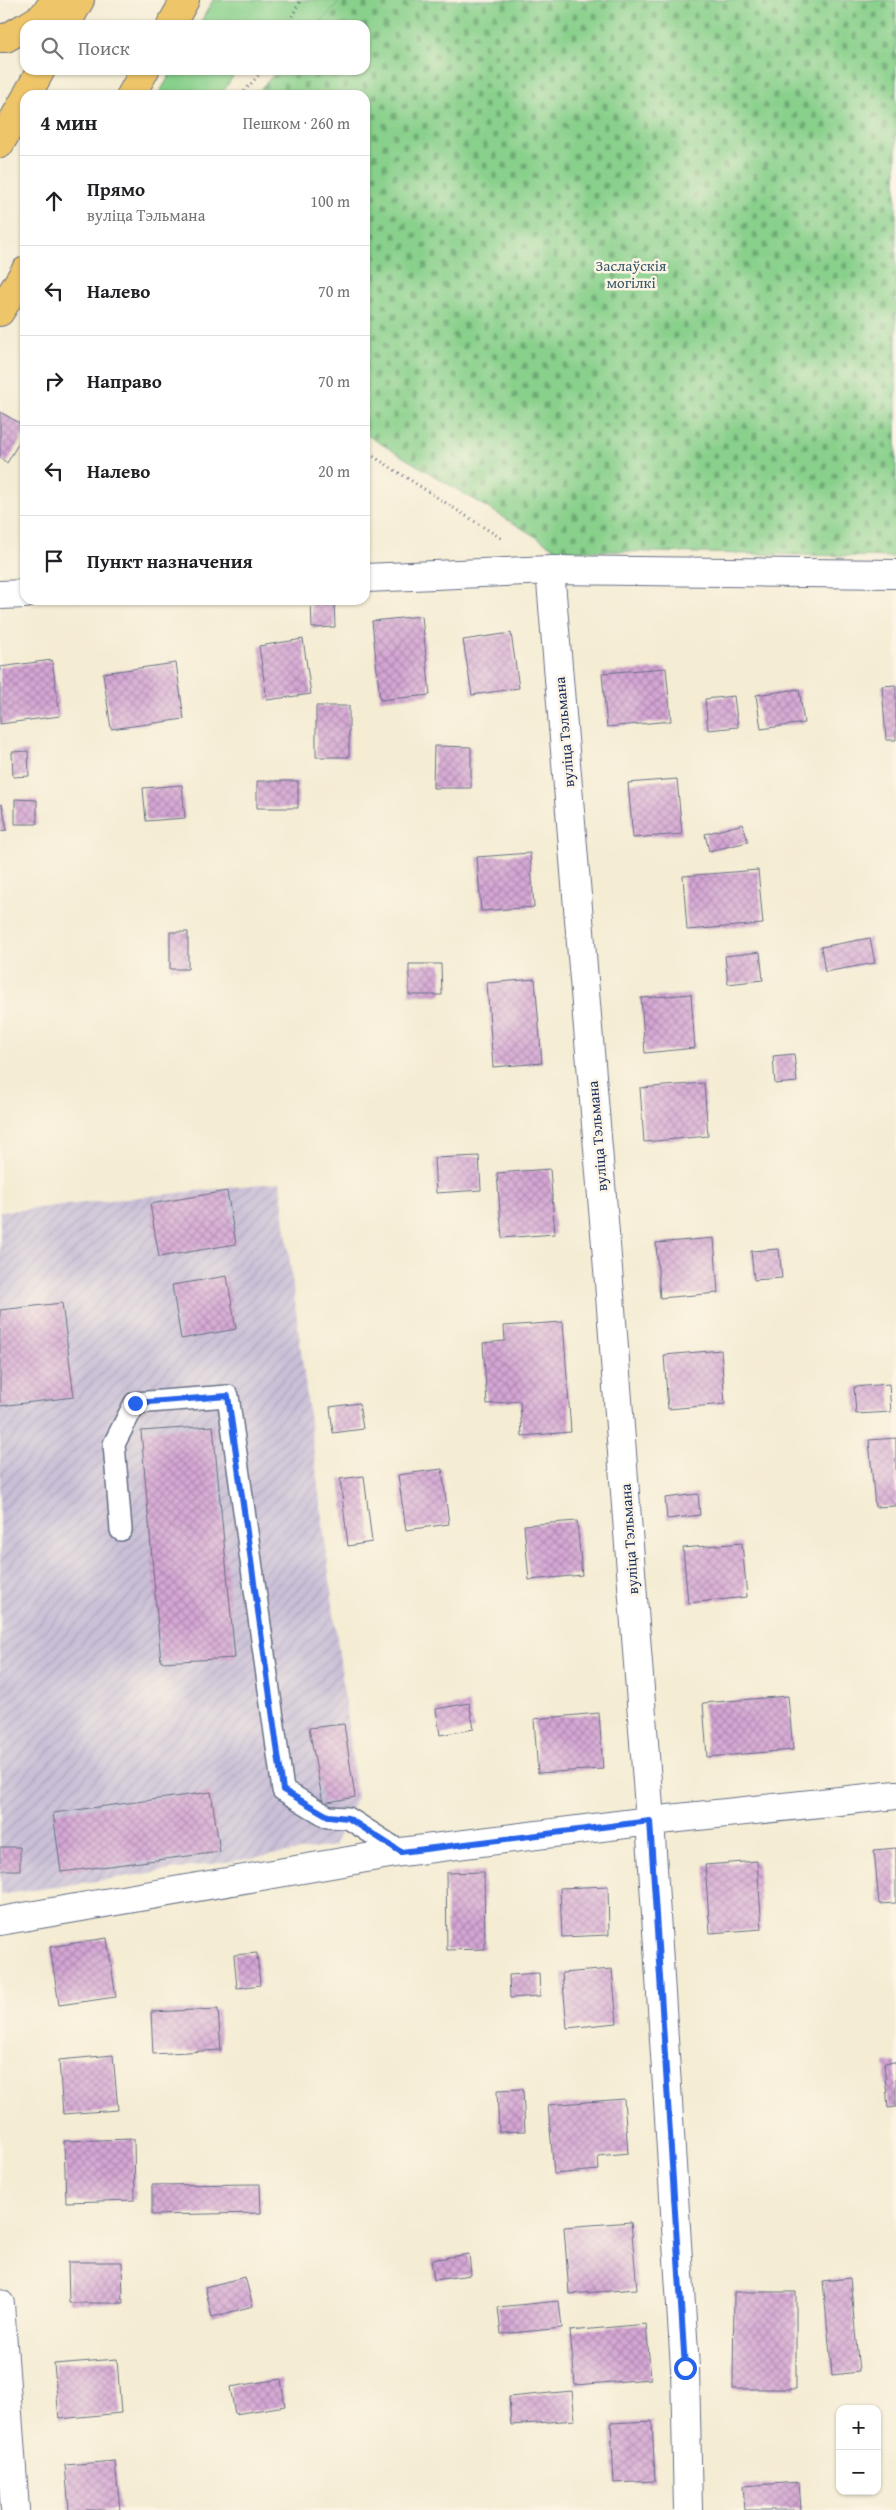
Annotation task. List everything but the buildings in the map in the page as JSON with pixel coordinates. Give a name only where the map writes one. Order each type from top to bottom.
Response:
[{"type":"highway","points":[[37,20],[56,0]]},
{"type":"highway","points":[[69,20],[80,0]]},
{"type":"highway","points":[[174,20],[185,0]]},
{"type":"highway","points":[[0,38],[6,38],[20,30]]},
{"type":"highway","points":[[30,90],[38,75]]},
{"type":"highway","points":[[134,90],[143,75]]},
{"type":"highway","points":[[0,144],[20,108]]},
{"type":"highway","points":[[0,312],[20,278]]},
{"type":"street","points":[[370,578],[550,570],[896,574]]},
{"type":"street","name":"вуліца Тэльмана","points":[[550,570],[607,1259],[650,1821],[685,2368],[688,2510]]},
{"type":"street","points":[[0,595],[20,594]]},
{"type":"street","points":[[0,1921],[401,1852],[650,1821],[896,1795]]},
{"type":"street","points":[[0,2312],[15,2510]]},
{"type":"lane","points":[[121,1530],[114,1444],[135,1403],[228,1396],[283,1790],[328,1816],[348,1818],[401,1852]]},
{"type":"path","points":[[291,20],[301,0]]},
{"type":"path","points":[[245,90],[259,75]]},
{"type":"path","points":[[370,454],[550,570]]},
{"type":"shaded area","points":[[280,1182],[357,1797],[334,1846],[0,1895],[0,1212]]},
{"type":"green space","points":[[213,0],[343,0],[329,20],[202,20]]},
{"type":"green space","name":"Заслаўскія могілкі","points":[[341,0],[896,0],[896,557],[558,550],[370,437],[370,90],[260,90],[273,75],[370,75],[370,20],[323,20]]},
{"type":"green space","points":[[170,75],[234,75],[224,90],[161,90]]},
{"type":"route","points":[[135,1403],[228,1396],[283,1790],[328,1816],[348,1818],[401,1852],[650,1821],[685,2368]]}]
